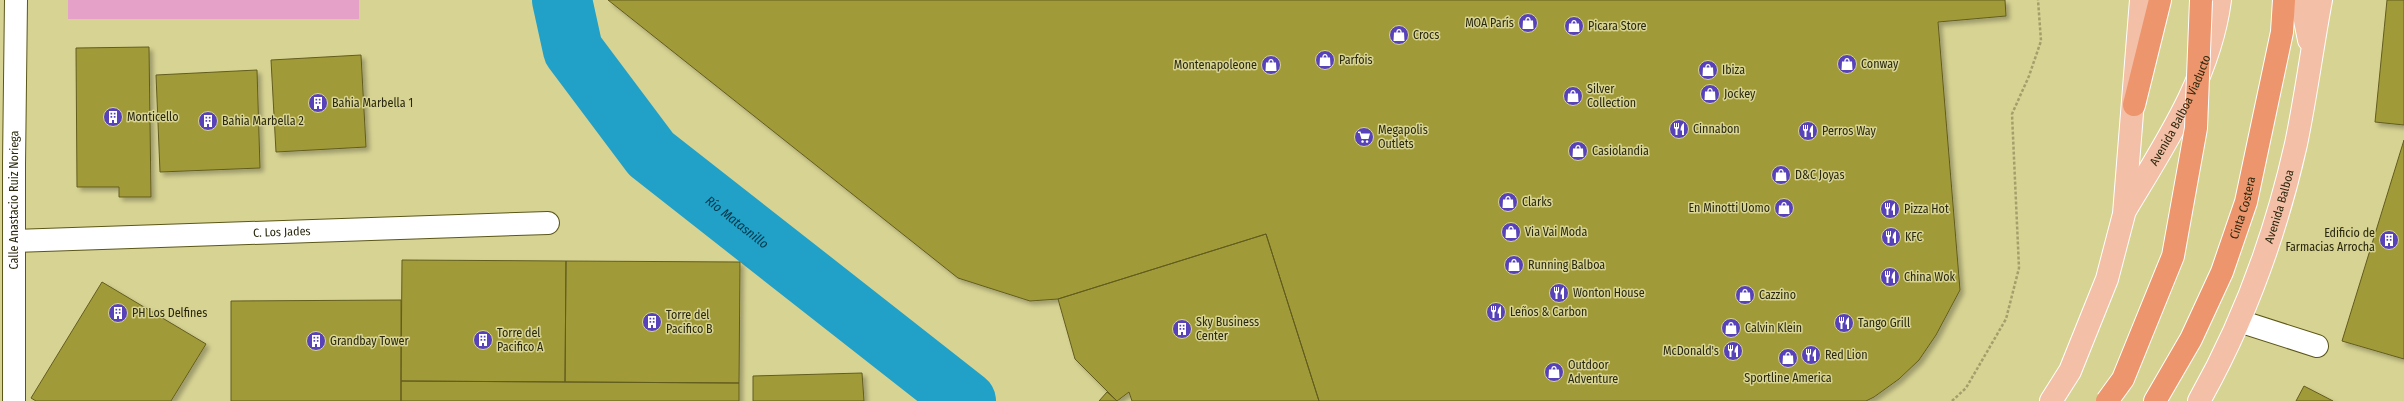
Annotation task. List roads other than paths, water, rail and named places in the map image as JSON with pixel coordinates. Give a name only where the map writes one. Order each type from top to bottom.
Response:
[{"type":"highway","points":[[2134,105],[2160,0]]},
{"type":"highway","points":[[2107,401],[2123,379],[2173,256],[2196,128],[2201,0]]},
{"type":"highway","name":"Cinta Costera","points":[[2155,401],[2191,340],[2222,272],[2246,202],[2282,32],[2284,0]]},
{"type":"main road","points":[[2051,401],[2070,371],[2107,280],[2124,214],[2134,105],[2141,0]]},
{"type":"main road","name":"Avenida Balboa Viaducto","points":[[2124,214],[2177,124],[2200,73],[2220,0]]},
{"type":"main road","points":[[2301,0],[2311,51]]},
{"type":"main road","name":"Avenida Balboa","points":[[2199,401],[2239,321],[2272,234],[2296,143],[2321,0]]},
{"type":"street","name":"Calle Anastacio Ruiz Noriega","points":[[14,401],[14,241],[7,164],[16,0]]},
{"type":"street","name":"C. Los Jades","points":[[14,241],[548,223]]},
{"type":"street","points":[[2239,321],[2317,346]]},
{"type":"waterway","name":"Río Matasnillo","points":[[562,0],[573,50],[651,154],[966,401]]},
{"type":"place","name":"MOA París","points":[[1528,23]]},
{"type":"place","name":"Picara Store","points":[[1574,26]]},
{"type":"place","name":"Crocs","points":[[1399,35]]},
{"type":"place","name":"Parfois","points":[[1325,60]]},
{"type":"place","name":"Conway","points":[[1847,64]]},
{"type":"place","name":"Montenapoleone","points":[[1271,65]]},
{"type":"place","name":"Ibiza","points":[[1708,70]]},
{"type":"place","name":"Jockey","points":[[1710,94]]},
{"type":"place","name":"Silver Collection","points":[[1573,96]]},
{"type":"place","name":"Bahia Marbella 1","points":[[318,103]]},
{"type":"place","name":"Monticello","points":[[113,117]]},
{"type":"place","name":"Bahia Marbella 2","points":[[208,121]]},
{"type":"place","name":"Cinnabon","points":[[1679,129]]},
{"type":"place","name":"Perros Way","points":[[1808,131]]},
{"type":"place","name":"Megapolis Outlets","points":[[1364,137]]},
{"type":"place","name":"Casiolandia","points":[[1578,151]]},
{"type":"place","name":"D&C Joyas","points":[[1781,175]]},
{"type":"place","name":"Clarks","points":[[1508,202]]},
{"type":"place","name":"En Minotti Uomo","points":[[1784,208]]},
{"type":"place","name":"Pizza Hot","points":[[1890,209]]},
{"type":"place","name":"Via Vai Moda","points":[[1511,232]]},
{"type":"place","name":"KFC","points":[[1891,237]]},
{"type":"place","name":"Edificio de Farmacias Arrocha","points":[[2389,240]]},
{"type":"place","name":"Running Balboa","points":[[1514,265]]},
{"type":"place","name":"China Wok","points":[[1890,277]]},
{"type":"place","name":"Wonton House","points":[[1559,293]]},
{"type":"place","name":"Cazzino","points":[[1745,295]]},
{"type":"place","name":"Leños & Carbon","points":[[1496,312]]},
{"type":"place","name":"PH Los Delfines","points":[[118,313]]},
{"type":"place","name":"Torre del Pacifico B","points":[[652,322]]},
{"type":"place","name":"Tango Grill","points":[[1844,323]]},
{"type":"place","name":"Calvin Klein","points":[[1731,328]]},
{"type":"place","name":"Sky Business Center","points":[[1182,329]]},
{"type":"place","name":"Torre del Pacifico A","points":[[483,340]]},
{"type":"place","name":"Grandbay Tower","points":[[316,341]]},
{"type":"place","name":"McDonald's","points":[[1733,351]]},
{"type":"place","name":"Red Lion","points":[[1811,355]]},
{"type":"place","name":"Sportline America","points":[[1788,358]]},
{"type":"place","name":"Outdoor Adventure","points":[[1554,372]]}]
